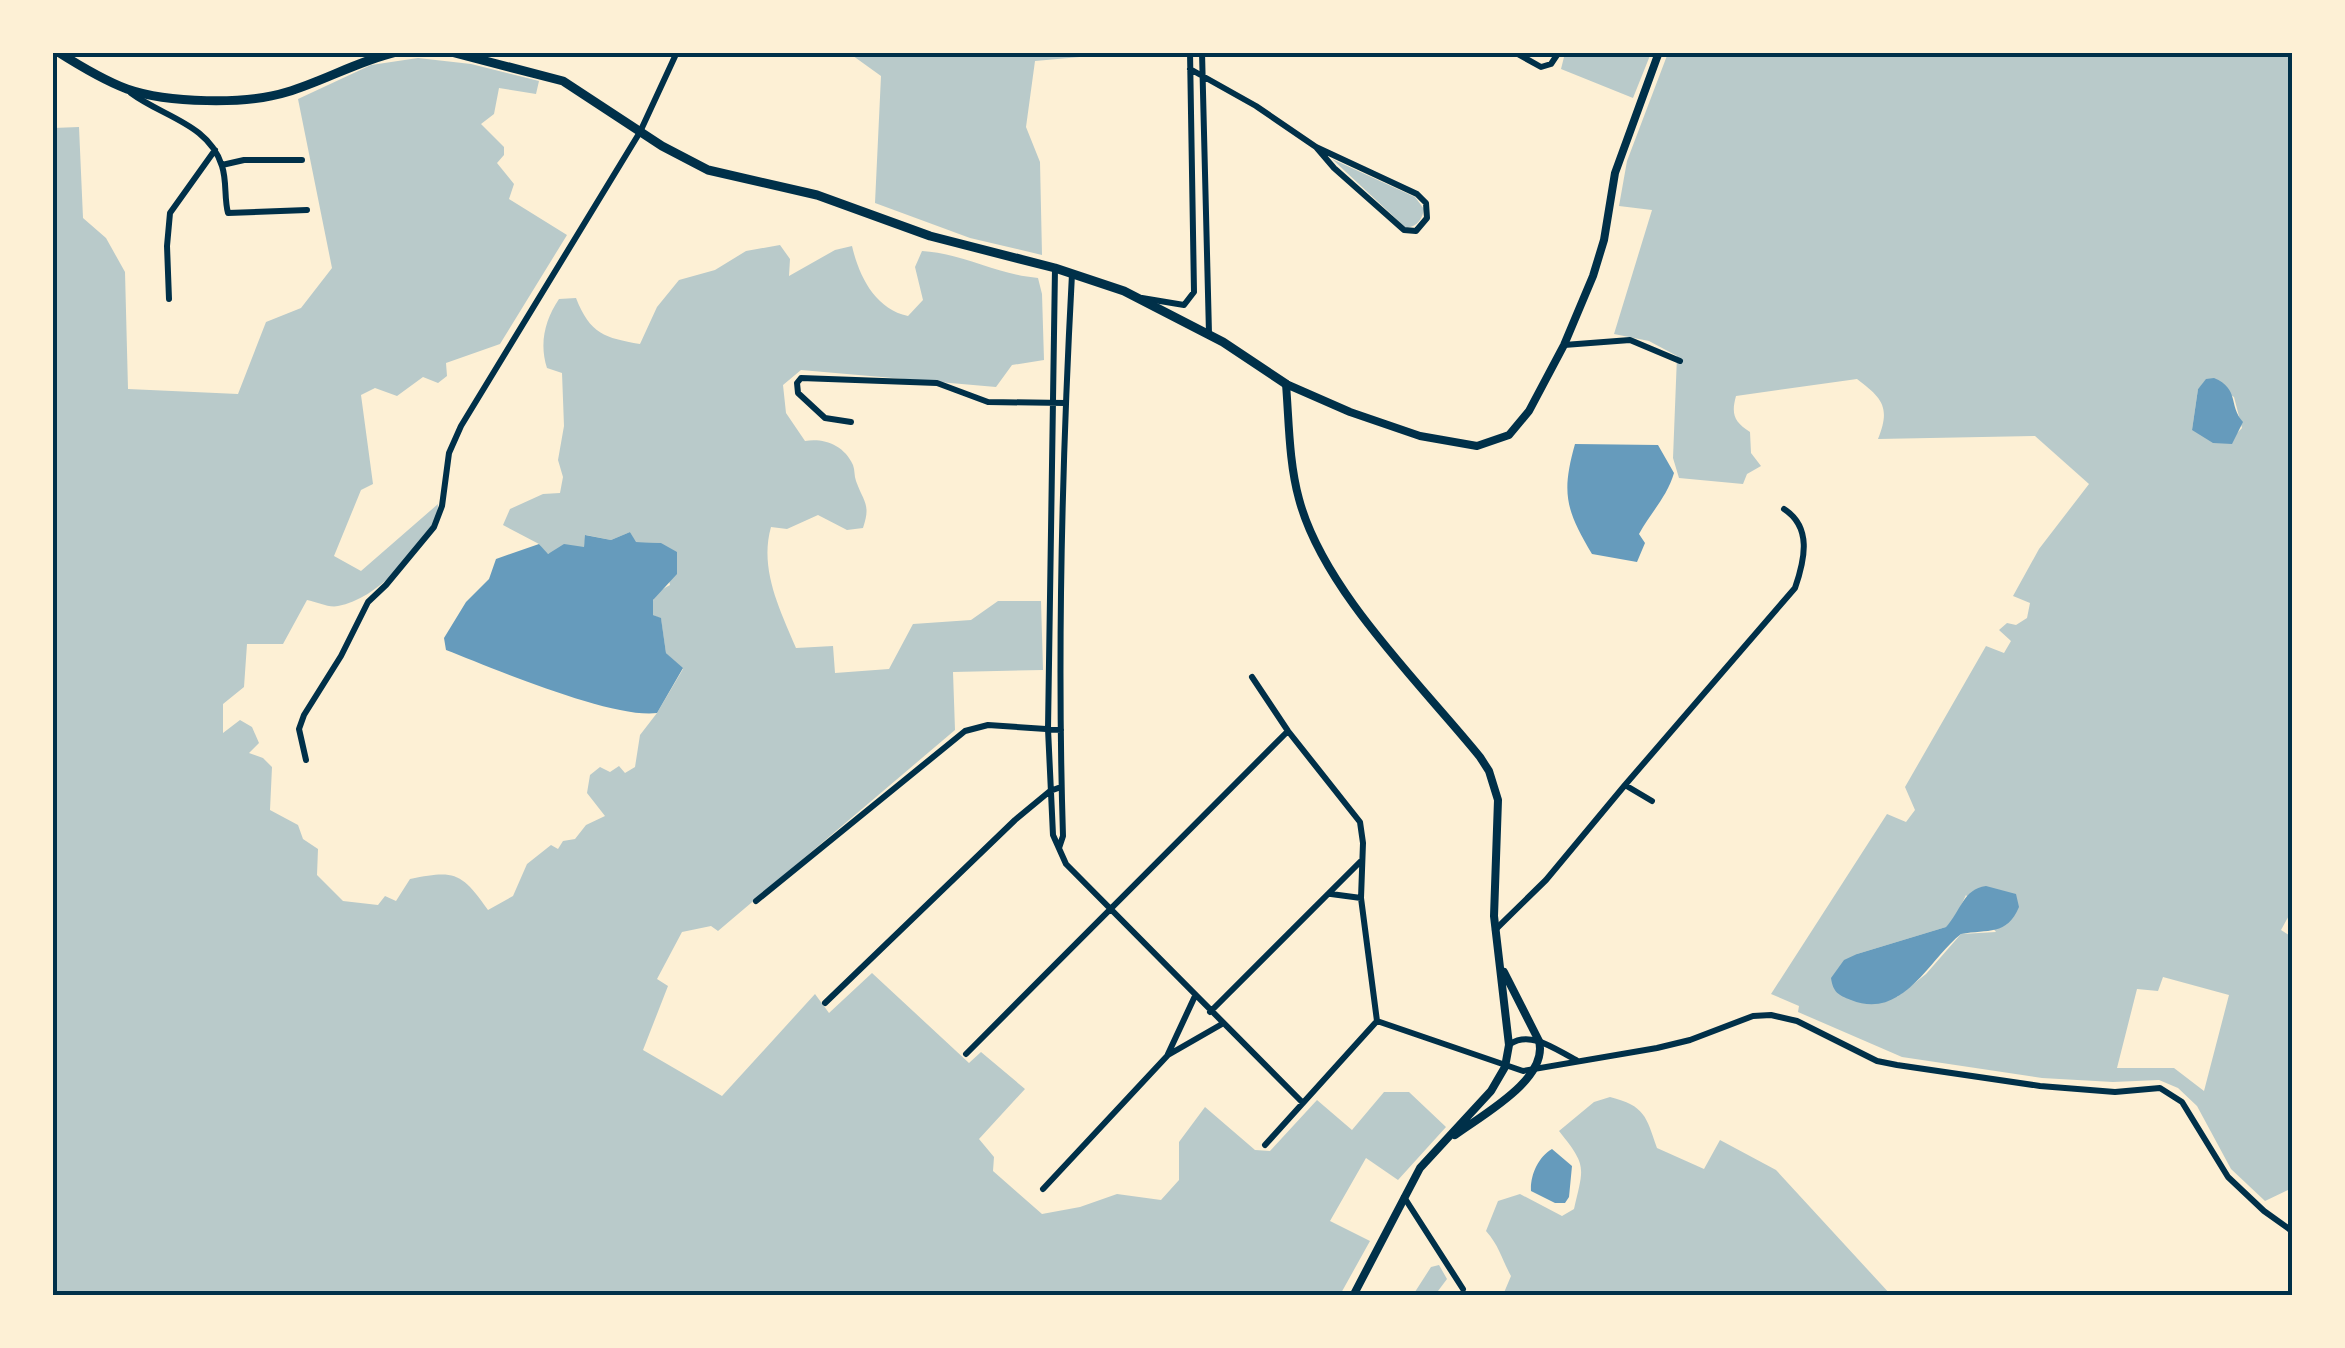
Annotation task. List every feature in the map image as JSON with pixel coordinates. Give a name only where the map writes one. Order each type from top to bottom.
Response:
[{"type":"main road","points":[[58,52],[124,88],[204,100],[254,100],[299,89],[371,58],[396,52]]},
{"type":"main road","points":[[451,52],[562,81],[708,170],[817,195],[946,240],[1055,268],[1135,296],[1209,334],[1286,384]]},
{"type":"street","points":[[306,760],[299,729],[313,697],[368,602],[434,527],[442,506],[454,440],[640,132],[677,52]]},
{"type":"street","points":[[1135,296],[1184,305],[1194,292],[1190,52]]},
{"type":"street","points":[[1202,52],[1209,334]]},
{"type":"street","points":[[1514,52],[1541,67],[1552,64],[1559,52]]},
{"type":"street","points":[[1353,1296],[1420,1168],[1491,1091],[1505,1067],[1509,1045],[1494,886],[1498,800],[1480,757],[1357,610],[1312,535],[1294,481],[1286,384],[1420,436],[1477,446],[1492,443],[1520,424],[1564,345],[1593,276],[1604,240],[1615,173],[1659,52]]},
{"type":"street","points":[[1190,69],[1316,147],[1417,194],[1428,207],[1427,218],[1416,231],[1404,230],[1316,147]]},
{"type":"street","points":[[124,88],[148,106],[198,130],[222,165],[228,213],[307,210]]},
{"type":"street","points":[[170,299],[170,213],[214,150]]},
{"type":"street","points":[[222,165],[244,160],[302,160]]},
{"type":"street","points":[[1055,268],[1048,729],[1053,835],[1066,864],[1303,1103]]},
{"type":"street","points":[[1059,850],[1063,836],[1065,403],[1072,274]]},
{"type":"street","points":[[1564,345],[1630,340],[1680,362]]},
{"type":"street","points":[[851,422],[819,414],[798,393],[801,378],[937,383],[988,402],[1065,403]]},
{"type":"street","points":[[1050,504],[1063,504]]},
{"type":"street","points":[[1496,930],[1546,880],[1795,588],[1800,575],[1803,527],[1796,516],[1784,509]]},
{"type":"street","points":[[1252,677],[1288,731],[1360,822],[1362,898],[1377,1021],[1265,1144]]},
{"type":"street","points":[[756,901],[965,731],[988,724],[1061,730]]},
{"type":"street","points":[[966,1054],[1288,731]]},
{"type":"street","points":[[1625,785],[1652,801]]},
{"type":"street","points":[[825,1003],[1014,820],[1050,791],[1061,787]]},
{"type":"street","points":[[1210,1012],[1362,860]]},
{"type":"street","points":[[1330,894],[1362,898]]},
{"type":"street","points":[[1442,1144],[1520,1088],[1540,1057],[1539,1040],[1502,968]]},
{"type":"street","points":[[1168,1055],[1195,996]]},
{"type":"street","points":[[1377,1021],[1505,1067],[1534,1070],[1673,1044],[1763,1014],[1784,1016],[1877,1061],[1897,1065],[2040,1086],[2115,1092],[2160,1088],[2182,1102],[2228,1178],[2264,1212],[2292,1231]]},
{"type":"street","points":[[1043,1189],[1168,1055],[1222,1024]]},
{"type":"street","points":[[1509,1045],[1518,1039],[1539,1040],[1576,1060]]},
{"type":"street","points":[[1404,1197],[1463,1289]]},
{"type":"shaded area","points":[[1565,52],[1651,53],[1633,98],[1561,69]]},
{"type":"shaded area","points":[[849,53],[1125,53],[1035,61],[1026,127],[1040,162],[1042,255],[970,238],[875,203],[881,76]]},
{"type":"shaded area","points":[[1668,53],[2292,53],[2292,910],[2281,930],[2292,937],[2292,1188],[2265,1201],[2231,1169],[2197,1106],[2178,1088],[2159,1080],[2042,1078],[1902,1057],[1798,1012],[1799,1006],[1771,994],[1887,814],[1906,822],[1915,810],[1905,787],[1986,646],[2004,653],[2011,641],[1999,630],[2007,623],[2016,625],[2027,618],[2030,603],[2013,596],[2039,549],[2089,484],[2035,436],[1878,439],[1884,419],[1882,404],[1857,379],[1736,396],[1735,417],[1750,432],[1751,453],[1761,466],[1747,474],[1743,484],[1679,478],[1673,458],[1677,356],[1649,341],[1614,334],[1652,210],[1619,206],[1627,161]],"holes":[[[2206,380],[2234,397],[2242,428],[2236,434],[2192,430],[2198,389]],[[1966,895],[1996,932],[1961,934],[1926,974],[1897,997],[1857,954],[1946,927]],[[2163,977],[2229,995],[2204,1091],[2174,1068],[2117,1068],[2137,989],[2158,991]]]},
{"type":"shaded area","points":[[418,58],[471,64],[539,81],[536,94],[499,88],[494,114],[481,124],[504,147],[504,155],[497,163],[514,184],[509,199],[567,235],[500,344],[446,363],[447,376],[438,383],[423,377],[397,396],[375,388],[361,395],[373,484],[361,490],[334,556],[361,571],[438,504],[437,517],[408,558],[368,594],[334,606],[307,600],[283,644],[247,644],[244,687],[223,704],[223,733],[240,720],[252,727],[259,743],[249,753],[263,758],[272,767],[270,810],[298,825],[303,839],[318,849],[317,875],[343,901],[378,905],[385,896],[396,901],[410,879],[437,875],[463,881],[488,910],[513,896],[527,864],[551,845],[558,849],[563,841],[575,839],[586,825],[605,816],[587,793],[590,775],[600,767],[610,772],[619,766],[625,773],[635,767],[640,735],[683,669],[666,653],[661,619],[652,610],[655,597],[670,585],[661,543],[635,542],[630,532],[611,540],[586,535],[584,547],[547,554],[539,544],[503,525],[510,509],[543,494],[560,493],[562,373],[547,368],[544,350],[547,323],[559,299],[576,298],[593,327],[617,339],[640,344],[657,307],[679,280],[715,270],[746,251],[780,245],[790,259],[789,276],[835,250],[852,246],[870,290],[886,306],[908,316],[923,300],[915,267],[922,251],[1038,278],[1044,360],[1012,365],[996,387],[801,370],[783,385],[786,413],[805,441],[833,444],[849,458],[866,514],[863,528],[847,530],[818,515],[787,529],[771,527],[768,558],[773,589],[796,648],[833,646],[835,673],[889,669],[913,624],[971,620],[998,601],[1041,601],[1043,670],[953,672],[955,730],[718,931],[711,926],[682,932],[657,979],[668,986],[643,1050],[722,1096],[815,994],[829,1013],[872,973],[969,1063],[981,1052],[1025,1089],[979,1139],[994,1157],[993,1171],[1042,1214],[1080,1207],[1117,1194],[1161,1200],[1179,1180],[1179,1142],[1205,1107],[1255,1150],[1270,1151],[1317,1100],[1352,1130],[1384,1092],[1409,1092],[1446,1127],[1398,1180],[1366,1158],[1330,1221],[1370,1241],[1340,1295],[53,1296],[53,128],[79,127],[83,218],[106,238],[125,272],[128,389],[238,394],[266,322],[301,308],[332,268],[298,99],[371,65]]},
{"type":"shaded area","points":[[1332,159],[1415,197],[1424,209],[1416,225],[1405,227]]},
{"type":"shaded area","points":[[1610,1097],[1631,1104],[1642,1114],[1657,1148],[1704,1169],[1720,1140],[1776,1170],[1891,1295],[1503,1295],[1511,1276],[1486,1231],[1498,1201],[1520,1194],[1562,1216],[1574,1209],[1581,1167],[1559,1131],[1594,1102]]},
{"type":"shaded area","points":[[1439,1265],[1447,1279],[1435,1295],[1413,1295],[1431,1267]]},
{"type":"water","points":[[2214,378],[2231,392],[2243,422],[2232,444],[2213,443],[2192,430],[2198,389],[2206,379]]},
{"type":"water","points":[[1575,444],[1658,445],[1674,473],[1639,534],[1645,543],[1637,562],[1592,554],[1583,539],[1568,501],[1568,476]]},
{"type":"water","points":[[630,532],[636,542],[661,543],[677,552],[677,574],[653,600],[653,615],[661,618],[666,653],[683,668],[657,713],[637,713],[583,700],[446,650],[444,638],[466,602],[489,579],[496,559],[539,544],[548,554],[564,544],[584,547],[585,535],[611,540]]},
{"type":"water","points":[[1986,886],[2016,894],[2019,907],[2009,923],[1996,930],[1961,934],[1914,984],[1886,1002],[1851,1000],[1835,990],[1831,978],[1844,960],[1946,927],[1967,896]]},
{"type":"water","points":[[1552,1149],[1572,1166],[1565,1203],[1555,1203],[1531,1191],[1536,1167]]}]
